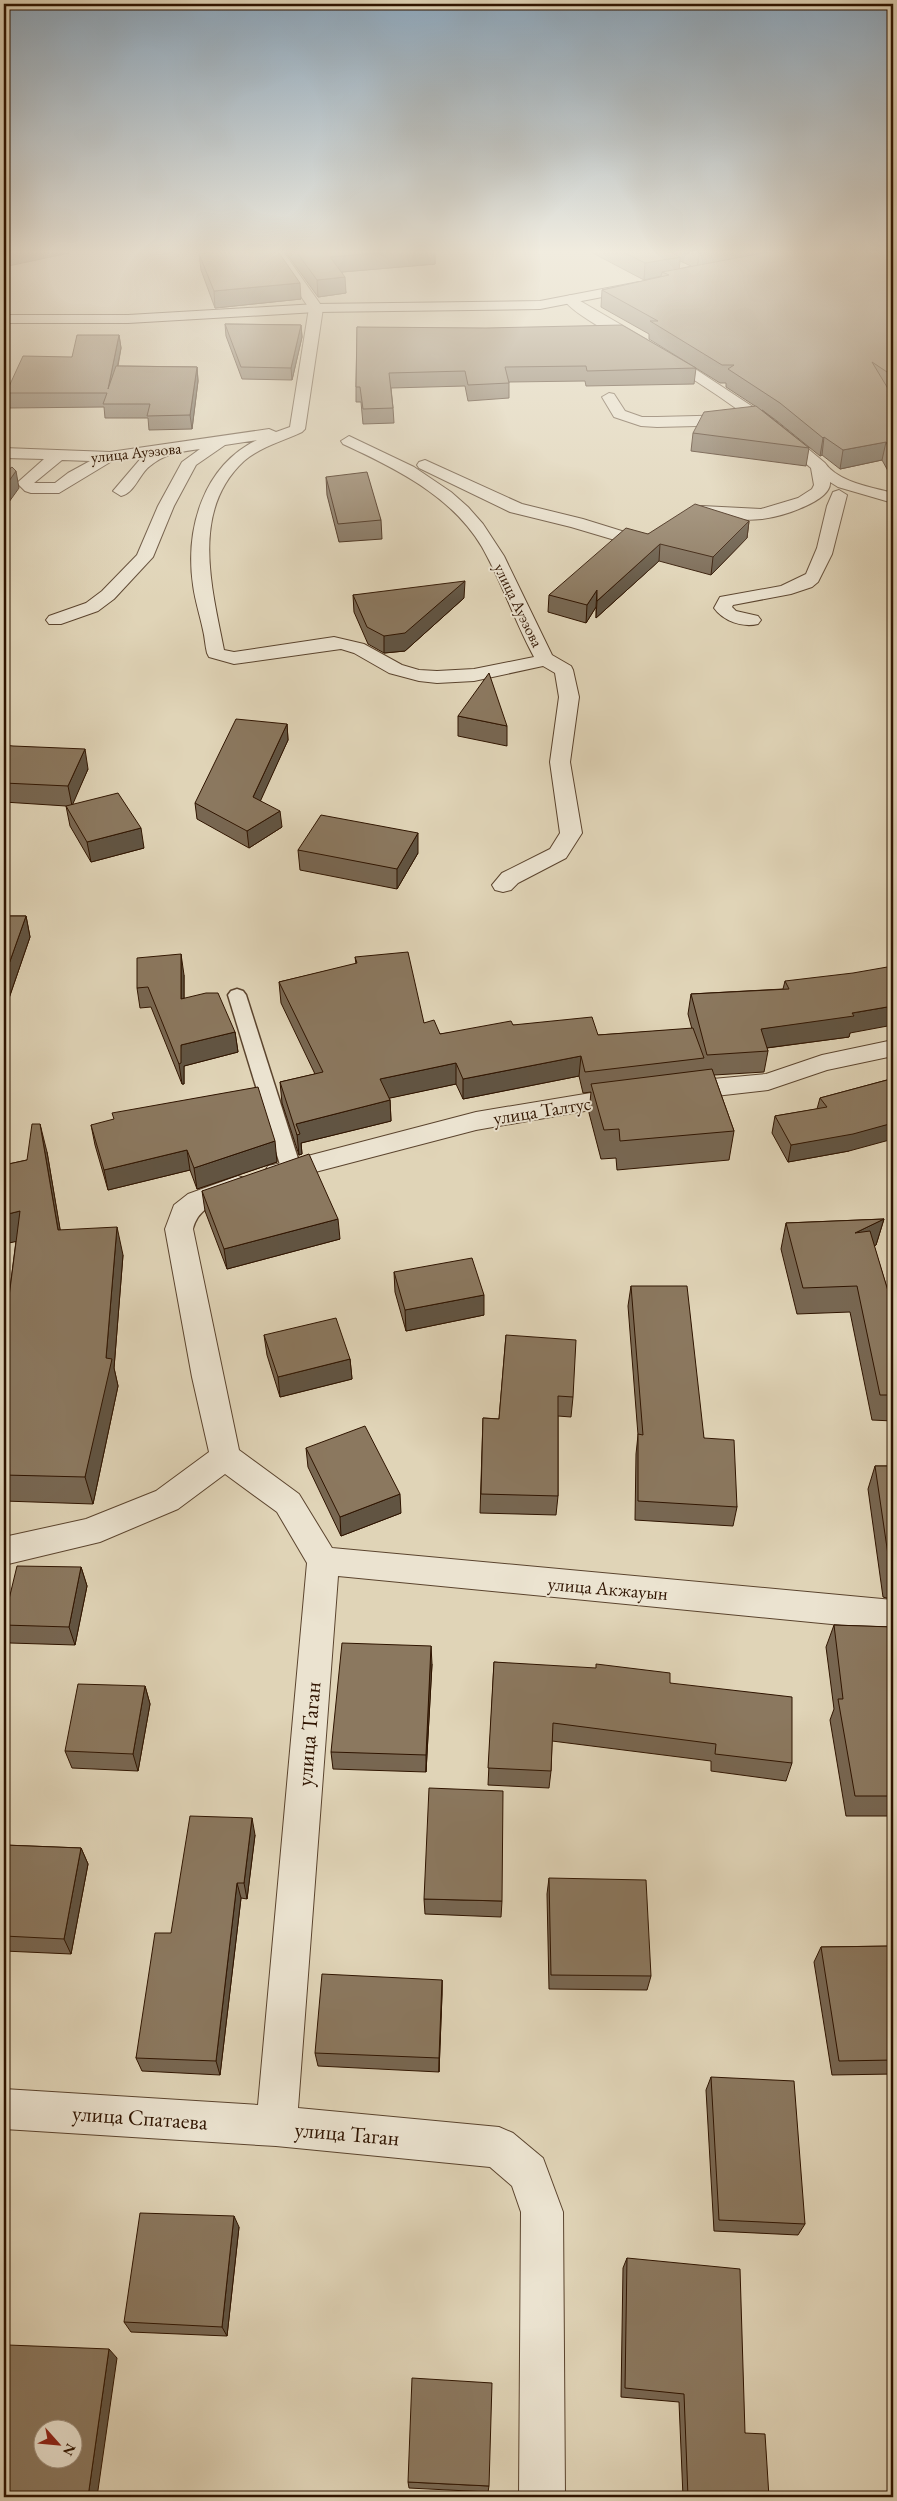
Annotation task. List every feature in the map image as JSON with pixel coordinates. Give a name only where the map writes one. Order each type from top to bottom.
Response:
[{"type":"street","points":[[307,367],[297,429],[249,450],[224,474],[213,488],[207,509],[200,565],[202,596],[211,626],[216,653],[234,658],[334,643],[349,645],[401,671],[440,678],[546,660]]},
{"type":"street","points":[[681,367],[771,425],[830,476],[844,484],[893,498]]},
{"type":"street","points":[[609,397],[619,414],[641,421],[719,421],[755,416]]},
{"type":"street","name":"улица Ауэзова","points":[[4,453],[56,457],[110,457],[297,429]]},
{"type":"street","points":[[56,620],[92,607],[108,595],[144,557],[154,538],[166,506],[190,462],[227,440]]},
{"type":"street","name":"улица Ауэзова","points":[[349,441],[374,451],[420,478],[452,501],[475,525],[489,544],[522,617],[546,660],[564,670],[568,682],[569,697],[560,762],[571,833],[558,853],[510,878],[503,885]]},
{"type":"street","points":[[121,491],[143,463],[164,450]]},
{"type":"street","points":[[411,456],[473,490],[516,508],[577,523],[635,541]]},
{"type":"street","points":[[56,457],[48,466],[29,478],[25,483],[31,488],[59,488],[74,476],[110,457]]},
{"type":"street","points":[[702,511],[756,514],[804,501],[819,492],[822,485],[819,466]]},
{"type":"street","points":[[752,620],[730,615],[723,608],[726,601],[794,587],[805,584],[812,578],[828,541],[834,516],[833,506],[839,495]]},
{"type":"street","name":"улица Талтус","points":[[225,1457],[207,1378],[179,1229],[184,1212],[197,1201],[291,1168],[476,1121],[623,1097],[768,1082],[822,1063],[893,1048]]},
{"type":"street","points":[[4,1551],[89,1532],[166,1500],[225,1457],[288,1503],[323,1561]]},
{"type":"street","name":"улица Акжауын","points":[[323,1561],[893,1615]]},
{"type":"street","name":"улица Таган","points":[[323,1561],[276,2126],[499,2147],[528,2173],[542,2212],[542,2497]]},
{"type":"street","name":"улица Спатаева","points":[[4,2109],[276,2126]]},
{"type":"lane","points":[[237,995],[291,1168]]},
{"type":"building","points":[[18,367],[113,367],[108,389],[116,367],[197,367],[190,415],[147,416],[150,404],[103,404],[107,393],[6,393]]},
{"type":"building","points":[[241,367],[291,367],[291,368]]},
{"type":"building","points":[[356,367],[528,367],[505,367],[509,383],[468,385],[465,371],[389,373],[393,408],[363,409],[360,387],[356,387]]},
{"type":"building","points":[[586,367],[696,368],[587,371]]},
{"type":"building","points":[[731,367],[875,367],[893,397],[893,455],[886,442],[843,450],[823,438],[780,403],[728,369]]},
{"type":"building","points":[[879,367],[893,367],[893,376]]},
{"type":"building","points":[[756,406],[809,448],[693,433],[704,412]]},
{"type":"building","points":[[12,467],[16,471],[4,488],[4,473]]},
{"type":"building","points":[[367,472],[381,520],[338,524],[326,477]]},
{"type":"building","points":[[695,504],[749,521],[713,557],[660,544],[597,601],[597,590],[587,605],[549,595],[626,528],[648,534]]},
{"type":"building","points":[[465,581],[405,633],[384,636],[367,627],[353,595]]},
{"type":"building","points":[[489,673],[507,726],[458,716]]},
{"type":"building","points":[[236,719],[287,724],[253,797],[280,811],[247,831],[195,803]]},
{"type":"building","points":[[4,745],[85,749],[68,786],[4,783]]},
{"type":"building","points":[[118,793],[141,828],[87,842],[66,806]]},
{"type":"building","points":[[321,815],[418,833],[397,869],[298,850]]},
{"type":"building","points":[[4,916],[26,916],[4,978]]},
{"type":"building","points":[[408,952],[424,1023],[434,1020],[440,1034],[511,1021],[513,1025],[592,1017],[598,1035],[693,1028],[704,1058],[585,1072],[581,1056],[463,1079],[456,1063],[380,1079],[390,1100],[296,1124],[300,1134],[297,1135],[280,1082],[323,1072],[279,982],[357,963],[355,957]]},
{"type":"building","points":[[181,954],[181,999],[206,993],[218,993],[235,1032],[181,1045],[181,1063],[179,1064],[148,987],[137,988],[137,958]]},
{"type":"building","points":[[893,966],[893,1006],[852,1013],[854,1016],[761,1029],[768,1051],[707,1055],[691,994],[789,989],[785,981]]},
{"type":"building","points":[[712,1069],[734,1131],[620,1141],[619,1129],[604,1130],[591,1084]]},
{"type":"building","points":[[887,1080],[893,1087],[893,1123],[853,1134],[791,1145],[775,1116],[827,1107],[820,1098]]},
{"type":"building","points":[[258,1087],[275,1141],[194,1168],[187,1150],[104,1170],[91,1125],[114,1119],[112,1113]]},
{"type":"building","points":[[32,1124],[40,1124],[58,1230],[117,1227],[106,1358],[112,1359],[85,1477],[4,1475],[4,1336],[20,1211],[4,1215],[4,1165],[27,1160]]},
{"type":"building","points":[[309,1154],[338,1219],[224,1249],[202,1191]]},
{"type":"building","points":[[884,1219],[855,1233],[870,1231],[891,1301],[893,1301],[893,1395],[880,1395],[857,1286],[803,1288],[786,1223]]},
{"type":"building","points":[[472,1258],[484,1295],[405,1310],[394,1272]]},
{"type":"building","points":[[631,1286],[687,1286],[704,1438],[734,1440],[737,1507],[638,1501],[638,1434],[643,1435]]},
{"type":"building","points":[[336,1318],[350,1359],[278,1377],[264,1335]]},
{"type":"building","points":[[506,1335],[576,1340],[573,1397],[558,1396],[558,1496],[481,1494],[483,1418],[499,1419]]},
{"type":"building","points":[[365,1426],[400,1494],[340,1517],[306,1448]]},
{"type":"building","points":[[875,1466],[893,1466],[893,1575],[891,1575]]},
{"type":"building","points":[[17,1566],[81,1567],[69,1627],[4,1625]]},
{"type":"building","points":[[834,1625],[893,1627],[893,1796],[855,1796],[838,1699],[843,1699]]},
{"type":"building","points":[[342,1643],[431,1646],[426,1755],[331,1752]]},
{"type":"building","points":[[494,1662],[596,1668],[596,1664],[670,1673],[670,1683],[792,1697],[792,1763],[715,1754],[716,1744],[553,1723],[551,1771],[488,1768]]},
{"type":"building","points":[[78,1684],[145,1686],[133,1754],[65,1751]]},
{"type":"building","points":[[429,1788],[503,1791],[502,1901],[424,1899]]},
{"type":"building","points":[[190,1816],[252,1818],[244,1883],[237,1883],[216,2061],[136,2058],[155,1933],[171,1933]]},
{"type":"building","points":[[4,1845],[81,1848],[64,1939],[4,1936]]},
{"type":"building","points":[[549,1878],[646,1880],[651,1976],[551,1975]]},
{"type":"building","points":[[893,1946],[893,2060],[839,2061],[821,1947]]},
{"type":"building","points":[[322,1974],[442,1980],[439,2058],[315,2053]]},
{"type":"building","points":[[711,2077],[794,2081],[805,2224],[719,2220]]},
{"type":"building","points":[[140,2213],[234,2216],[222,2327],[124,2322]]},
{"type":"building","points":[[627,2258],[740,2269],[745,2433],[765,2434],[769,2497],[688,2497],[684,2394],[625,2388]]},
{"type":"building","points":[[8,2345],[109,2349],[88,2497],[4,2497],[4,2371]]},
{"type":"building","points":[[412,2378],[492,2383],[489,2486],[408,2482]]}]
